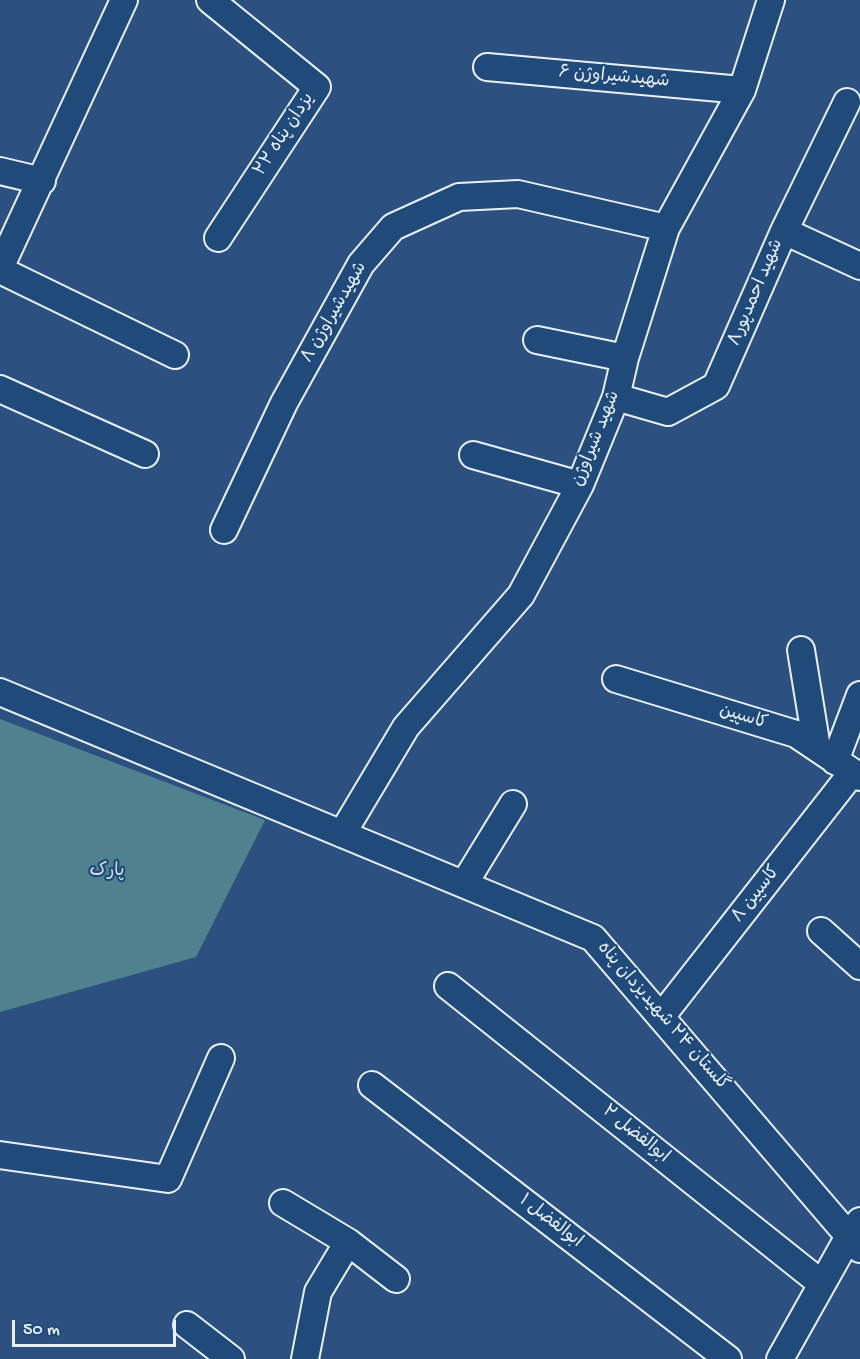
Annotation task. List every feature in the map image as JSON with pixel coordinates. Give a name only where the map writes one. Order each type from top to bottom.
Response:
[{"type":"street","points":[[124,0],[0,269],[175,355]]},
{"type":"street","name":"یزدان پناه ۲۲","points":[[210,0],[317,87],[218,238]]},
{"type":"street","name":"شهید شیراوژن","points":[[342,834],[406,727],[521,595],[580,485],[616,396],[625,358],[666,228],[742,90],[771,0]]},
{"type":"street","name":"شهیدشیراوژن ۶","points":[[487,68],[742,90]]},
{"type":"street","name":"شهید احمدپور۸","points":[[616,396],[668,412],[716,387],[784,231],[847,102]]},
{"type":"street","points":[[0,171],[42,181]]},
{"type":"street","name":"شهیدشیراوژن ۸","points":[[224,530],[284,403],[361,264],[393,227],[459,197],[518,194],[666,228]]},
{"type":"street","points":[[784,231],[860,266]]},
{"type":"street","points":[[537,340],[625,358]]},
{"type":"street","points":[[0,389],[145,454]]},
{"type":"street","points":[[473,455],[580,485]]},
{"type":"street","points":[[801,650],[841,765]]},
{"type":"street","name":"کاسپین","points":[[616,679],[796,734],[841,765]]},
{"type":"street","name":"گلستان ۲۴ شهیدیزدان پناه","points":[[0,692],[593,938],[856,1236]]},
{"type":"street","name":"کاسپین ۸","points":[[662,1017],[841,765],[860,695]]},
{"type":"street","points":[[464,884],[513,804]]},
{"type":"street","points":[[821,931],[860,966]]},
{"type":"street","name":"ابوالفضل ۲","points":[[448,986],[822,1284]]},
{"type":"street","points":[[0,1155],[168,1179],[221,1058]]},
{"type":"street","name":"ابوالفضل ۱","points":[[372,1085],[728,1359]]},
{"type":"street","points":[[283,1203],[348,1242],[396,1279]]},
{"type":"street","points":[[780,1359],[822,1284],[856,1236]]},
{"type":"street","points":[[305,1359],[318,1292],[348,1242]]},
{"type":"street","points":[[187,1325],[231,1359]]},
{"type":"green space","name":"پارک","points":[[0,719],[265,820],[196,957],[0,1012]]}]
